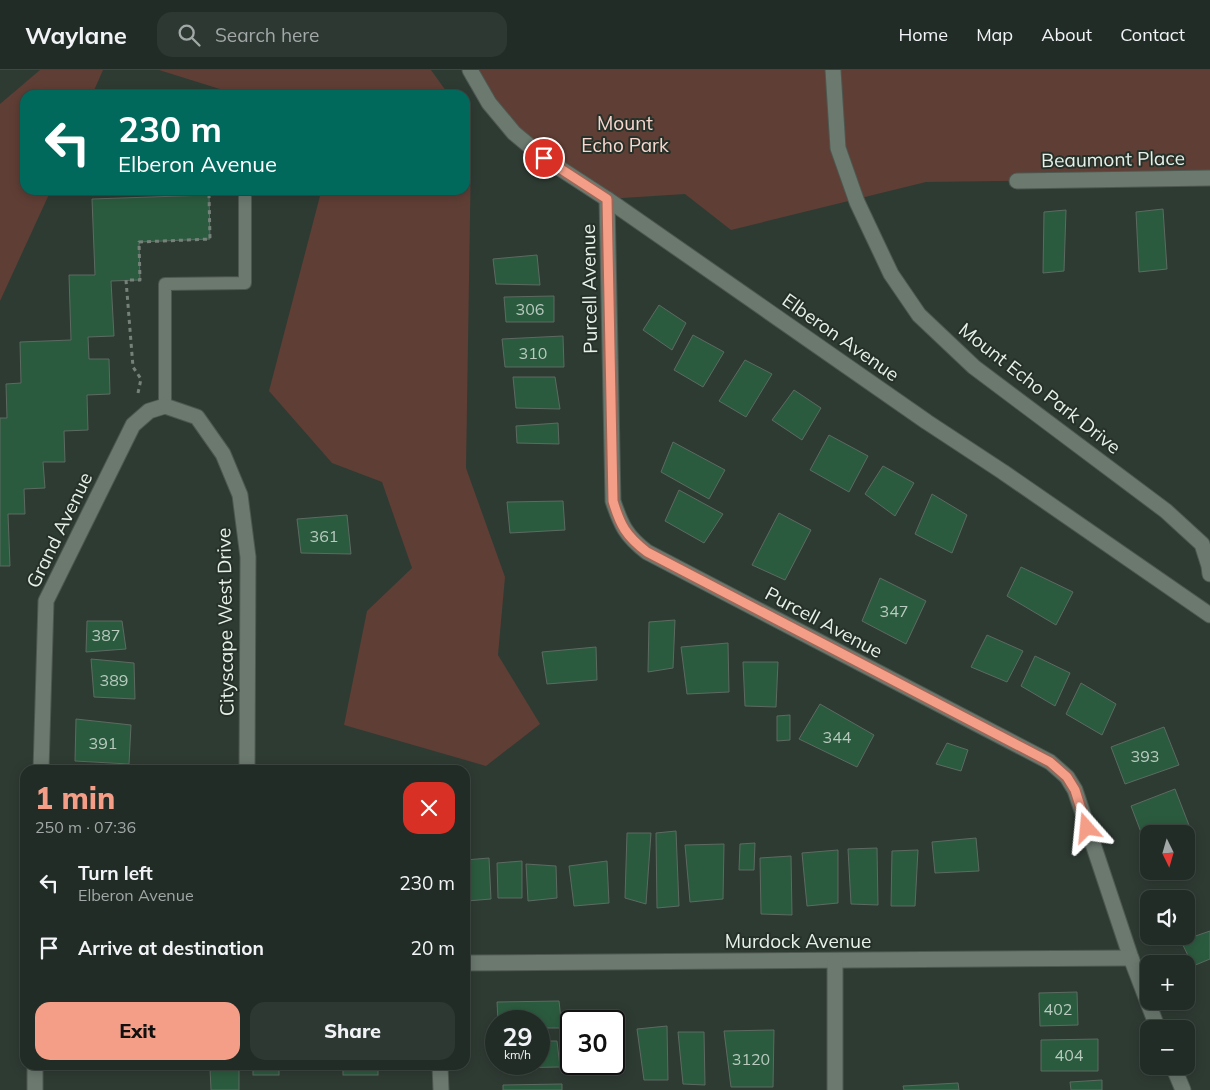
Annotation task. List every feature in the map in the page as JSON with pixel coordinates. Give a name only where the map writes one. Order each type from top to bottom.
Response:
[{"type":"street","name":"Elberon Avenue","points":[[470,70],[489,103],[514,133],[544,158],[607,199],[927,422],[1003,472],[1210,615]]},
{"type":"street","name":"Mount Echo Park Drive","points":[[833,70],[838,148],[857,202],[892,274],[919,315],[974,367],[1166,511],[1202,544],[1210,574]]},
{"type":"street","name":"Beaumont Place","points":[[1018,181],[1210,178]]},
{"type":"street","name":"Purcell Avenue","points":[[607,199],[613,501],[620,523],[634,542],[647,552],[1050,762],[1067,777],[1075,790],[1130,958],[1154,1020]]},
{"type":"street","name":"Grand Avenue","points":[[40,765],[46,600],[133,425],[149,411],[165,406]]},
{"type":"street","name":"Cityscape West Drive","points":[[165,406],[197,416],[223,454],[240,495],[248,557],[247,765]]},
{"type":"street","name":"Murdock Avenue","points":[[470,963],[1130,958]]},
{"type":"street","points":[[835,961],[835,1090]]},
{"type":"street","points":[[35,1070],[35,1090]]},
{"type":"street","points":[[440,1070],[440,1090]]},
{"type":"street","points":[[1176,1075],[1182,1090]]},
{"type":"lane","points":[[165,406],[165,284],[245,284],[245,196]]},
{"type":"green space","points":[[40,70],[103,70],[94,90],[20,90],[20,195],[49,195],[0,301],[0,104]]},
{"type":"green space","points":[[159,70],[431,70],[445,90],[223,90]]},
{"type":"green space","name":"Mount Echo Park","points":[[470,70],[1210,70],[1210,178],[926,182],[731,230],[685,194],[607,199],[544,158]]},
{"type":"green space","points":[[470,151],[471,155],[466,468],[505,577],[498,655],[540,724],[486,766],[344,725],[367,611],[412,568],[382,482],[332,463],[269,391],[320,196],[470,195]]},
{"type":"building","points":[[209,195],[210,239],[139,242],[140,280],[111,281],[114,336],[88,337],[89,359],[109,359],[110,394],[87,395],[88,430],[64,431],[65,462],[43,462],[45,488],[24,489],[25,514],[8,514],[10,566],[0,566],[0,418],[7,418],[6,384],[21,383],[20,342],[71,340],[69,275],[95,275],[92,199]]},
{"type":"building","points":[[1163,209],[1167,269],[1139,272],[1136,212]]},
{"type":"building","points":[[1066,210],[1064,271],[1043,273],[1044,212]]},
{"type":"building","points":[[537,255],[540,285],[496,284],[493,259]]},
{"type":"building","points":[[554,296],[554,322],[506,322],[504,297]]},
{"type":"building","points":[[659,305],[686,323],[672,350],[643,330]]},
{"type":"building","points":[[693,335],[724,352],[703,387],[674,370]]},
{"type":"building","points":[[563,336],[564,367],[505,367],[502,339]]},
{"type":"building","points":[[745,360],[772,374],[746,417],[719,401]]},
{"type":"building","points":[[513,377],[555,377],[560,409],[516,408]]},
{"type":"building","points":[[794,390],[821,408],[802,440],[772,420]]},
{"type":"building","points":[[558,423],[559,444],[517,443],[516,426]]},
{"type":"building","points":[[829,435],[868,456],[849,492],[810,470]]},
{"type":"building","points":[[673,442],[725,470],[709,499],[661,472]]},
{"type":"building","points":[[883,466],[914,483],[895,516],[865,494]]},
{"type":"building","points":[[679,490],[723,514],[704,543],[665,521]]},
{"type":"building","points":[[932,494],[967,515],[952,553],[915,534]]},
{"type":"building","points":[[563,501],[565,530],[510,533],[507,502]]},
{"type":"building","points":[[779,513],[811,530],[785,580],[752,565]]},
{"type":"building","points":[[347,515],[351,554],[301,553],[297,519]]},
{"type":"building","points":[[1021,567],[1073,592],[1056,625],[1007,596]]},
{"type":"building","points":[[880,578],[926,601],[906,644],[862,621]]},
{"type":"building","points":[[675,620],[673,668],[648,672],[649,622]]},
{"type":"building","points":[[87,621],[122,621],[126,649],[86,652]]},
{"type":"building","points":[[987,635],[1023,651],[1007,682],[971,667]]},
{"type":"building","points":[[728,643],[729,692],[687,694],[681,647]]},
{"type":"building","points":[[596,647],[597,680],[547,684],[542,652]]},
{"type":"building","points":[[1035,656],[1070,673],[1055,706],[1021,686]]},
{"type":"building","points":[[91,659],[134,663],[135,699],[94,697]]},
{"type":"building","points":[[743,662],[778,662],[776,707],[745,706]]},
{"type":"building","points":[[1081,683],[1116,704],[1102,735],[1066,714]]},
{"type":"building","points":[[820,704],[874,735],[857,767],[799,739]]},
{"type":"building","points":[[790,715],[790,740],[777,741],[777,716]]},
{"type":"building","points":[[76,719],[131,725],[129,764],[75,761]]},
{"type":"building","points":[[1164,727],[1179,765],[1125,784],[1111,747]]},
{"type":"building","points":[[947,743],[968,750],[961,771],[936,764]]},
{"type":"building","points":[[1175,789],[1189,825],[1140,825],[1140,830],[1131,806]]},
{"type":"building","points":[[676,831],[679,906],[657,908],[656,833]]},
{"type":"building","points":[[627,833],[651,833],[646,904],[625,898]]},
{"type":"building","points":[[976,838],[979,871],[935,873],[932,842]]},
{"type":"building","points":[[755,843],[754,870],[739,870],[740,844]]},
{"type":"building","points":[[724,844],[723,899],[690,902],[685,845]]},
{"type":"building","points":[[877,848],[878,905],[851,904],[848,849]]},
{"type":"building","points":[[838,850],[838,903],[807,906],[802,853]]},
{"type":"building","points":[[918,850],[915,906],[891,906],[892,851]]},
{"type":"building","points":[[791,856],[792,915],[761,914],[760,858]]},
{"type":"building","points":[[489,858],[491,899],[470,901],[470,860]]},
{"type":"building","points":[[522,861],[522,898],[498,898],[497,863]]},
{"type":"building","points":[[607,861],[609,903],[574,906],[569,866]]},
{"type":"building","points":[[526,864],[556,866],[557,898],[528,901]]},
{"type":"building","points":[[1210,931],[1210,959],[1195,965],[1195,955],[1188,955],[1183,945],[1195,945],[1195,936]]},
{"type":"building","points":[[1077,992],[1078,1025],[1040,1026],[1039,993]]},
{"type":"building","points":[[559,1001],[560,1028],[550,1028],[550,1010],[497,1010],[497,1002]]},
{"type":"building","points":[[667,1026],[668,1080],[644,1080],[637,1029]]},
{"type":"building","points":[[774,1030],[773,1087],[731,1087],[724,1031]]},
{"type":"building","points":[[678,1032],[704,1032],[705,1085],[683,1084]]},
{"type":"building","points":[[1098,1039],[1098,1071],[1041,1071],[1041,1040]]},
{"type":"building","points":[[550,1041],[557,1041],[560,1067],[550,1067]]},
{"type":"building","points":[[210,1070],[239,1070],[239,1090],[211,1090]]},
{"type":"building","points":[[253,1070],[279,1070],[279,1075],[253,1075]]},
{"type":"building","points":[[343,1070],[378,1070],[378,1075],[343,1075]]},
{"type":"building","points":[[1102,1080],[1102,1090],[1071,1090],[1070,1082]]},
{"type":"building","points":[[958,1083],[959,1090],[904,1090],[903,1086]]},
{"type":"building","points":[[562,1084],[562,1090],[503,1090],[503,1085]]},
{"type":"route","points":[[544,158],[607,199],[613,501],[620,523],[634,542],[647,552],[1050,762],[1067,777],[1075,790],[1087,828]]}]
